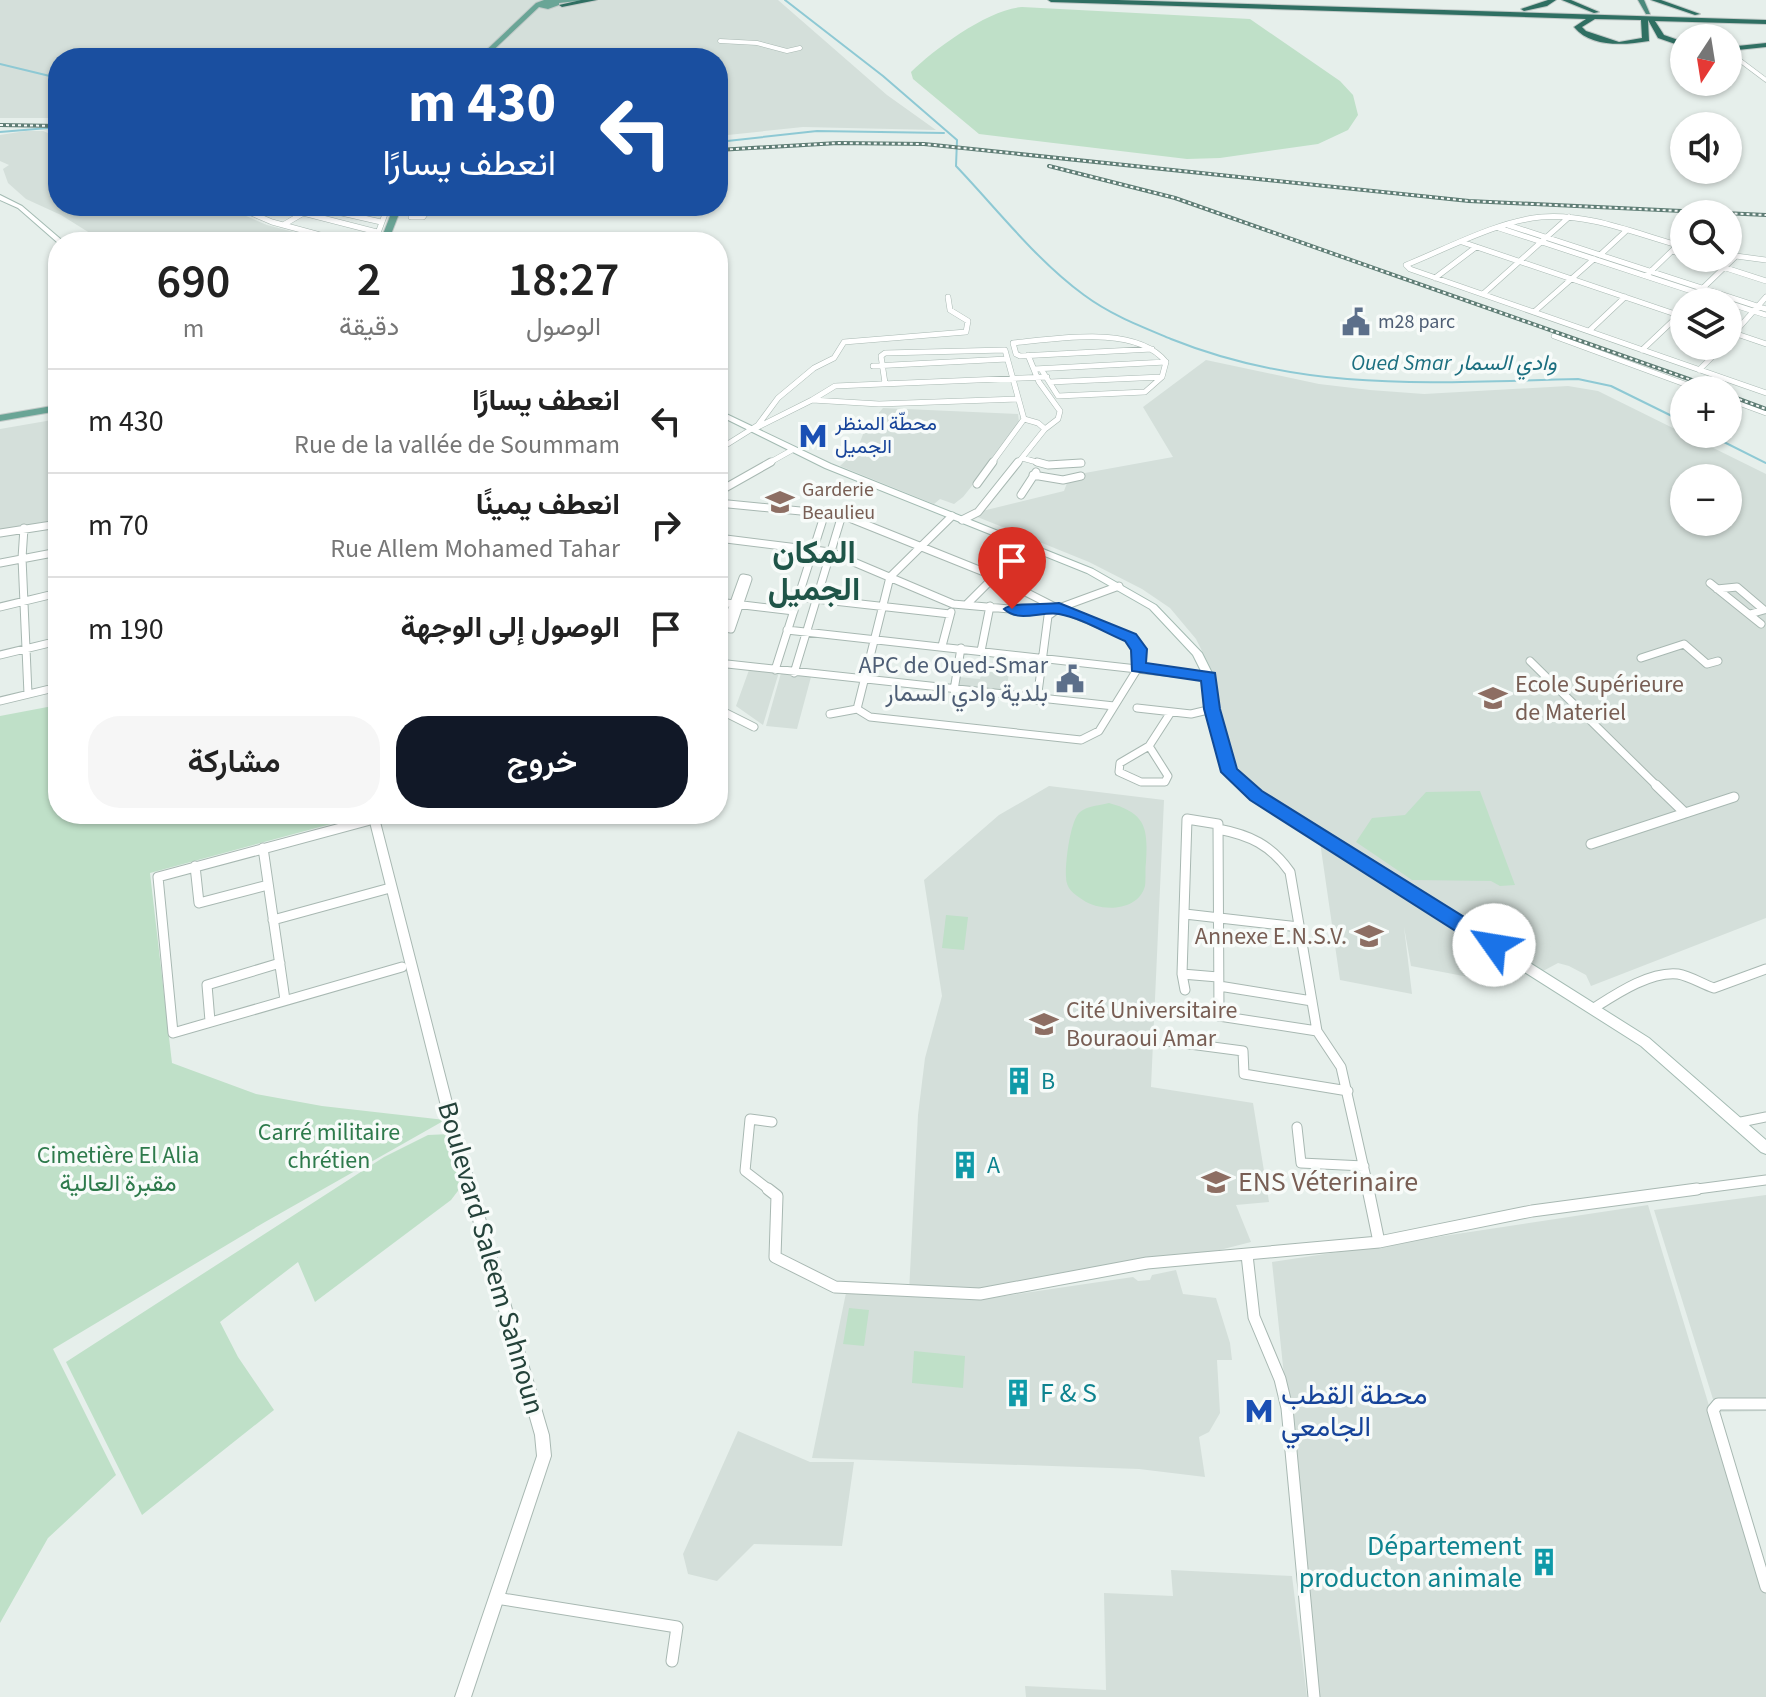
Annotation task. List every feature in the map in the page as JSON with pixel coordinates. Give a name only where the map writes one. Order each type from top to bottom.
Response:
[{"type":"highway","points":[[554,3],[594,0]]},
{"type":"highway","points":[[1051,0],[1238,7],[1293,16],[1370,11],[1766,23]]},
{"type":"highway","points":[[1123,0],[1717,17]]},
{"type":"highway","points":[[1138,0],[1157,1]]},
{"type":"highway","points":[[1505,11],[1537,7],[1553,0]]},
{"type":"highway","points":[[1565,0],[1576,6],[1612,14]]},
{"type":"highway","points":[[1635,0],[1661,36],[1670,40]]},
{"type":"highway","points":[[1593,17],[1580,23],[1579,30],[1599,40],[1619,44],[1646,39],[1646,17],[1641,0]]},
{"type":"highway","points":[[1654,0],[1677,9],[1766,23]]},
{"type":"highway","points":[[1742,49],[1766,45]]},
{"type":"main road","points":[[492,48],[540,2],[584,0]]},
{"type":"main road","points":[[517,24],[554,3]]},
{"type":"main road","points":[[0,199],[20,207],[49,232]]},
{"type":"main road","points":[[0,199],[15,208],[48,239]]},
{"type":"main road","points":[[0,421],[48,412]]},
{"type":"main road","points":[[728,417],[792,450],[1090,571],[1153,607],[1197,653],[1209,677],[1212,709],[1230,772],[1256,796],[1645,1042],[1766,1148]]},
{"type":"street","points":[[720,41],[757,43],[787,51],[800,48]]},
{"type":"street","points":[[1742,61],[1766,80]]},
{"type":"street","points":[[260,216],[309,232]]},
{"type":"street","points":[[283,225],[298,216]]},
{"type":"street","points":[[312,216],[363,232]]},
{"type":"street","points":[[356,216],[381,222]]},
{"type":"street","points":[[382,232],[383,216]]},
{"type":"street","points":[[411,217],[424,216]]},
{"type":"street","points":[[1670,242],[1569,217],[1539,217],[1498,228],[1406,265],[1435,278],[1762,392],[1766,381]]},
{"type":"street","points":[[1483,294],[1569,217]]},
{"type":"street","points":[[1507,225],[1594,259],[1703,288],[1719,272]]},
{"type":"street","points":[[1498,228],[1600,255],[1688,288]]},
{"type":"street","points":[[1600,255],[1627,230]]},
{"type":"street","points":[[1461,242],[1670,312]]},
{"type":"street","points":[[1435,278],[1476,247]]},
{"type":"street","points":[[1648,274],[1670,253]]},
{"type":"street","points":[[1742,256],[1766,260]]},
{"type":"street","points":[[1534,312],[1594,259]]},
{"type":"street","points":[[1739,272],[1766,281]]},
{"type":"street","points":[[752,429],[778,398],[814,368],[837,356],[844,342],[966,332],[968,321],[950,310],[948,297]]},
{"type":"street","points":[[1589,331],[1625,297]]},
{"type":"street","points":[[1742,322],[1766,297]]},
{"type":"street","points":[[1742,303],[1756,309]]},
{"type":"street","points":[[1742,306],[1766,312]]},
{"type":"street","points":[[1642,350],[1670,326]]},
{"type":"street","points":[[1554,336],[1670,379]]},
{"type":"street","points":[[1742,336],[1766,344]]},
{"type":"street","points":[[1028,355],[1049,379],[1058,396],[1145,392],[1162,377],[1166,362],[1164,356],[1152,349],[1122,338],[1013,343],[1016,354],[1028,355],[1152,349]]},
{"type":"street","points":[[885,383],[881,356],[885,353],[1001,348],[1005,350],[1024,419]]},
{"type":"street","points":[[873,366],[1007,359]]},
{"type":"street","points":[[1699,370],[1709,360]]},
{"type":"street","points":[[1038,369],[1166,362]]},
{"type":"street","points":[[962,520],[978,512],[1045,429],[1058,419],[1060,411],[1038,379],[1038,369]]},
{"type":"street","points":[[728,444],[835,386],[1162,377]]},
{"type":"street","points":[[812,400],[879,404],[1018,399]]},
{"type":"street","points":[[1742,404],[1766,413]]},
{"type":"street","points":[[1024,419],[1038,423],[1045,429]]},
{"type":"street","points":[[977,484],[1024,419]]},
{"type":"street","points":[[728,486],[792,450]]},
{"type":"street","points":[[1022,458],[1041,463],[1081,463]]},
{"type":"street","points":[[1021,495],[1041,463]]},
{"type":"street","points":[[1033,475],[1063,480],[1081,476]]},
{"type":"street","points":[[728,504],[842,515],[994,576],[1059,608],[1130,637],[1139,649],[1138,668],[1099,731],[1081,740],[870,717],[857,709],[830,714]]},
{"type":"street","points":[[775,670],[825,513]]},
{"type":"street","points":[[794,673],[842,515]]},
{"type":"street","points":[[857,709],[890,577],[952,516]]},
{"type":"street","points":[[0,533],[48,526]]},
{"type":"street","points":[[24,528],[22,558],[28,694]]},
{"type":"street","points":[[728,539],[830,552],[953,604],[1033,611],[1059,608],[1119,586]]},
{"type":"street","points":[[968,603],[1025,546]]},
{"type":"street","points":[[0,563],[48,554]]},
{"type":"street","points":[[1710,583],[1761,624]]},
{"type":"street","points":[[1717,589],[1737,587],[1764,610],[1750,614]]},
{"type":"street","points":[[0,607],[48,595]]},
{"type":"street","points":[[798,597],[950,614]]},
{"type":"street","points":[[728,603],[794,611]]},
{"type":"street","points":[[942,646],[953,604]]},
{"type":"street","points":[[981,651],[990,606]]},
{"type":"street","points":[[1037,700],[1048,616],[1059,608]]},
{"type":"street","points":[[787,630],[1209,677]]},
{"type":"street","points":[[0,655],[48,643]]},
{"type":"street","points":[[1641,658],[1684,644],[1707,664],[1718,661]]},
{"type":"street","points":[[954,690],[961,648]]},
{"type":"street","points":[[1530,661],[1685,813]]},
{"type":"street","points":[[728,664],[1114,706]]},
{"type":"street","points":[[0,701],[48,689]]},
{"type":"street","points":[[1137,708],[1191,714],[1212,709]]},
{"type":"street","points":[[1149,746],[1168,776],[1165,782],[1147,783],[1129,779],[1119,772],[1120,763],[1149,746],[1171,712]]},
{"type":"street","points":[[728,714],[754,727]]},
{"type":"street","points":[[1591,844],[1734,797]]},
{"type":"street","points":[[1185,990],[1182,974],[1187,819],[1218,824],[1219,1016],[1317,1031]]},
{"type":"street","points":[[346,824],[158,877],[173,1033],[402,967]]},
{"type":"street","name":"Boulevard Saleem Sahnoun","points":[[375,824],[452,1126],[542,1435],[544,1456],[537,1485],[463,1697]]},
{"type":"street","points":[[1218,829],[1247,833],[1268,844],[1290,872],[1317,1031],[1341,1067],[1379,1242]]},
{"type":"street","points":[[263,848],[285,1000]]},
{"type":"street","points":[[195,866],[199,903],[268,885]]},
{"type":"street","points":[[273,920],[390,888]]},
{"type":"street","points":[[1185,914],[1299,927]]},
{"type":"street","points":[[210,1021],[207,985],[280,963]]},
{"type":"street","points":[[1594,1008],[1612,997],[1667,975],[1685,976],[1714,988],[1766,969]]},
{"type":"street","points":[[1182,974],[1312,1001]]},
{"type":"street","points":[[1167,1041],[1243,1051],[1244,1074],[1348,1091]]},
{"type":"street","points":[[1736,1123],[1766,1117]]},
{"type":"street","points":[[772,1122],[750,1119],[745,1171],[777,1196],[775,1257],[835,1287],[980,1294],[1147,1263],[1379,1242],[1532,1211],[1766,1180]]},
{"type":"street","points":[[1297,1127],[1301,1163],[1364,1166]]},
{"type":"street","points":[[1247,1255],[1254,1317],[1280,1379],[1287,1408],[1292,1490],[1314,1697]]},
{"type":"street","points":[[1766,1404],[1718,1404],[1713,1410],[1766,1587]]},
{"type":"street","points":[[496,1598],[677,1627],[672,1661]]},
{"type":"shaded area","points":[[0,0],[778,0],[887,95],[936,130],[803,127],[728,135],[728,48],[48,48],[48,118],[0,118]]},
{"type":"shaded area","points":[[26,131],[48,133],[48,209],[26,199],[8,183],[3,169],[9,165],[0,161],[0,135]]},
{"type":"shaded area","points":[[63,216],[246,216],[294,232],[88,232]]},
{"type":"shaded area","name":"Ecole Supérieure de Materiel","points":[[1206,360],[1319,384],[1370,390],[1424,394],[1568,386],[1598,391],[1670,427],[1670,448],[1713,448],[1766,474],[1766,918],[1591,986],[1586,975],[1569,966],[1558,963],[1543,971],[1252,786],[1233,761],[1212,671],[1196,639],[1170,608],[1142,589],[1089,562],[970,514],[1064,491],[1067,483],[1085,473],[1173,457],[1143,407]]},
{"type":"shaded area","points":[[883,408],[1018,414],[1019,422],[1012,436],[963,497],[954,504],[940,499],[934,504],[840,466],[857,450],[865,429]]},
{"type":"shaded area","points":[[48,421],[48,521],[0,531],[0,429]]},
{"type":"shaded area","points":[[749,670],[779,672],[763,725],[736,706]]},
{"type":"shaded area","points":[[982,671],[1009,674],[1005,694],[956,686],[958,677],[980,679]]},
{"type":"shaded area","points":[[781,673],[811,677],[797,729],[766,726]]},
{"type":"shaded area","name":"Cité Universitaire Bouraoui Amar","points":[[1049,786],[1164,800],[1151,1087],[1253,1103],[1269,1202],[1236,1205],[1251,1242],[1200,1255],[968,1292],[909,1292],[918,1115],[925,1058],[942,996],[924,880],[999,815]]},
{"type":"shaded area","name":"Annexe E.N.S.V.","points":[[1320,842],[1473,938],[1479,979],[1411,966],[1404,927],[1412,994],[1340,980]]},
{"type":"shaded area","points":[[1766,1195],[1766,1411],[1717,1412],[1654,1210]]},
{"type":"shaded area","points":[[1648,1205],[1766,1593],[1766,1697],[1318,1697],[1272,1262]]},
{"type":"shaded area","points":[[1176,1270],[1183,1294],[1216,1298],[1230,1343],[1232,1360],[1217,1360],[1220,1413],[1209,1432],[1199,1437],[1205,1477],[1139,1469],[812,1458],[846,1293],[977,1300],[1133,1277],[1138,1281],[1150,1280],[1152,1275]]},
{"type":"shaded area","points":[[738,1431],[810,1462],[854,1462],[842,1546],[754,1544],[717,1581],[688,1574],[683,1554]]},
{"type":"shaded area","points":[[1171,1570],[1292,1576],[1307,1697],[1026,1697],[1025,1686],[1106,1690],[1104,1593],[1173,1596]]},
{"type":"green space","points":[[1022,7],[1250,19],[1340,81],[1353,95],[1358,115],[1348,130],[1318,144],[1220,158],[1187,159],[979,134],[913,79],[911,72],[933,52],[978,22]]},
{"type":"green space","name":"Cimetière El Alia مقبرة العالية","points":[[48,707],[48,824],[331,824],[150,873],[172,1063],[256,1094],[322,1106],[445,1120],[265,1222],[53,1349],[116,1475],[48,1538],[0,1623],[0,716]]},
{"type":"green space","points":[[1480,791],[1515,885],[1500,886],[1491,881],[1412,880],[1356,842],[1372,818],[1405,815],[1426,792]]},
{"type":"green space","points":[[1109,803],[1137,817],[1145,831],[1147,850],[1145,886],[1141,895],[1127,905],[1108,908],[1090,904],[1074,893],[1067,885],[1066,871],[1076,817],[1086,808]]},
{"type":"green space","points":[[946,915],[968,917],[964,950],[942,948]]},
{"type":"green space","points":[[450,1134],[464,1183],[451,1200],[315,1302],[298,1262],[220,1322],[238,1357],[274,1410],[142,1515],[66,1362],[384,1157],[428,1135]]},
{"type":"green space","points":[[849,1308],[869,1310],[864,1346],[843,1344]]},
{"type":"green space","points":[[914,1351],[965,1356],[963,1388],[912,1383]]},
{"type":"waterway","name":"Oued Smar وادي السمار","points":[[785,0],[883,76],[957,140],[956,166],[1017,234],[1066,281],[1126,320],[1222,357],[1272,369],[1372,381],[1578,379],[1611,386],[1670,415]]},
{"type":"waterway","points":[[0,64],[48,76]]},
{"type":"waterway","points":[[0,132],[48,128]]},
{"type":"waterway","points":[[728,141],[817,131],[944,133]]},
{"type":"waterway","name":"Oued Smar وادي السمار","points":[[1736,448],[1766,463]]},
{"type":"railway","points":[[0,125],[48,126]]},
{"type":"railway","points":[[728,149],[838,143],[924,144],[1469,201],[1766,215]]},
{"type":"railway","points":[[1049,166],[1175,198],[1680,376]]},
{"type":"railway","points":[[1742,400],[1766,409]]},
{"type":"place","name":"m28 parc","points":[[1356,322]]},
{"type":"place","name":"محطّة المنظر الجميل","points":[[813,436]]},
{"type":"place","name":"Garderie Beaulieu","points":[[780,502]]},
{"type":"place","name":"APC de Oued-Smar بلدية وادي السمار","points":[[1070,679]]},
{"type":"place","name":"Ecole Supérieure de Materiel","points":[[1493,698]]},
{"type":"place","name":"Annexe E.N.S.V.","points":[[1369,936]]},
{"type":"place","name":"Cité Universitaire Bouraoui Amar","points":[[1044,1024]]},
{"type":"place","name":"B","points":[[1019,1081]]},
{"type":"place","name":"A","points":[[965,1165]]},
{"type":"place","name":"ENS Véterinaire","points":[[1216,1182]]},
{"type":"place","name":"F & S","points":[[1018,1393]]},
{"type":"place","name":"محطة القطب الجامعي","points":[[1259,1411]]},
{"type":"place","name":"Département producton animale","points":[[1544,1562]]},
{"type":"district","name":"المكان الجميل","points":[[814,572]]},
{"type":"route","points":[[1012,609],[1033,611],[1059,608],[1130,637],[1139,649],[1138,668],[1209,677],[1212,709],[1230,772],[1256,796],[1494,945]]},
{"type":"park label","name":"Carré militaire chrétien","points":[[329,1146]]}]
